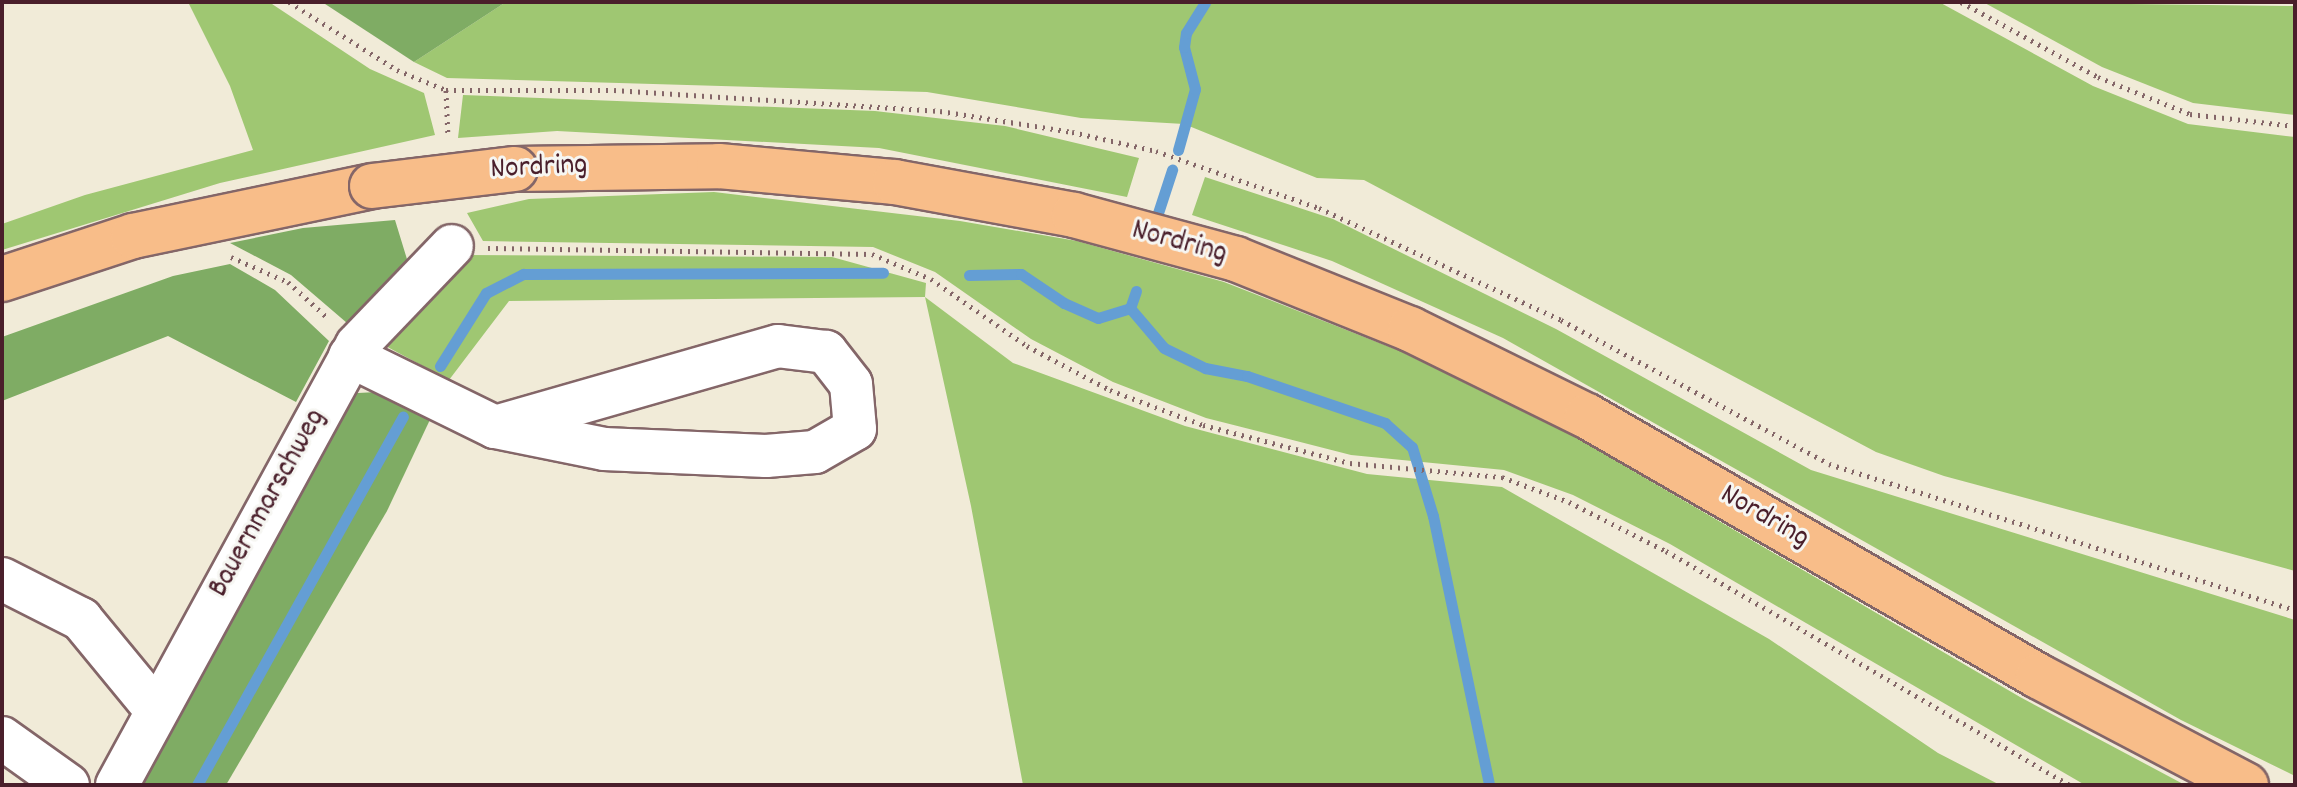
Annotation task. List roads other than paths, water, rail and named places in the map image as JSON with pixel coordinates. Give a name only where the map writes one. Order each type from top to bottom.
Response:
[{"type":"main road","name":"Nordring","points":[[2,279],[133,236],[372,186],[515,169],[719,166],[895,182],[1074,215],[1236,259],[1410,329],[1587,416],[2038,676],[2246,785]]},
{"type":"street","name":"Bauernmarschweg","points":[[117,785],[353,351],[452,246]]},
{"type":"street","points":[[353,351],[495,427],[604,449],[766,456],[815,452],[855,429],[851,384],[826,352],[778,346],[495,427]]},
{"type":"street","points":[[2,579],[81,619],[156,710]]},
{"type":"street","points":[[2,738],[68,785]]},
{"type":"waterway","points":[[1178,150],[1195,89],[1184,47],[1186,33],[1205,2]]},
{"type":"waterway","points":[[1156,219],[1172,170]]},
{"type":"waterway","points":[[440,366],[486,293],[523,274],[883,273]]},
{"type":"waterway","points":[[969,275],[1021,274],[1064,303],[1098,318],[1130,308]]},
{"type":"waterway","points":[[1136,291],[1130,308],[1164,348],[1205,368],[1247,376],[1385,423],[1412,447],[1433,516],[1489,785]]},
{"type":"waterway","points":[[197,785],[403,417]]}]
